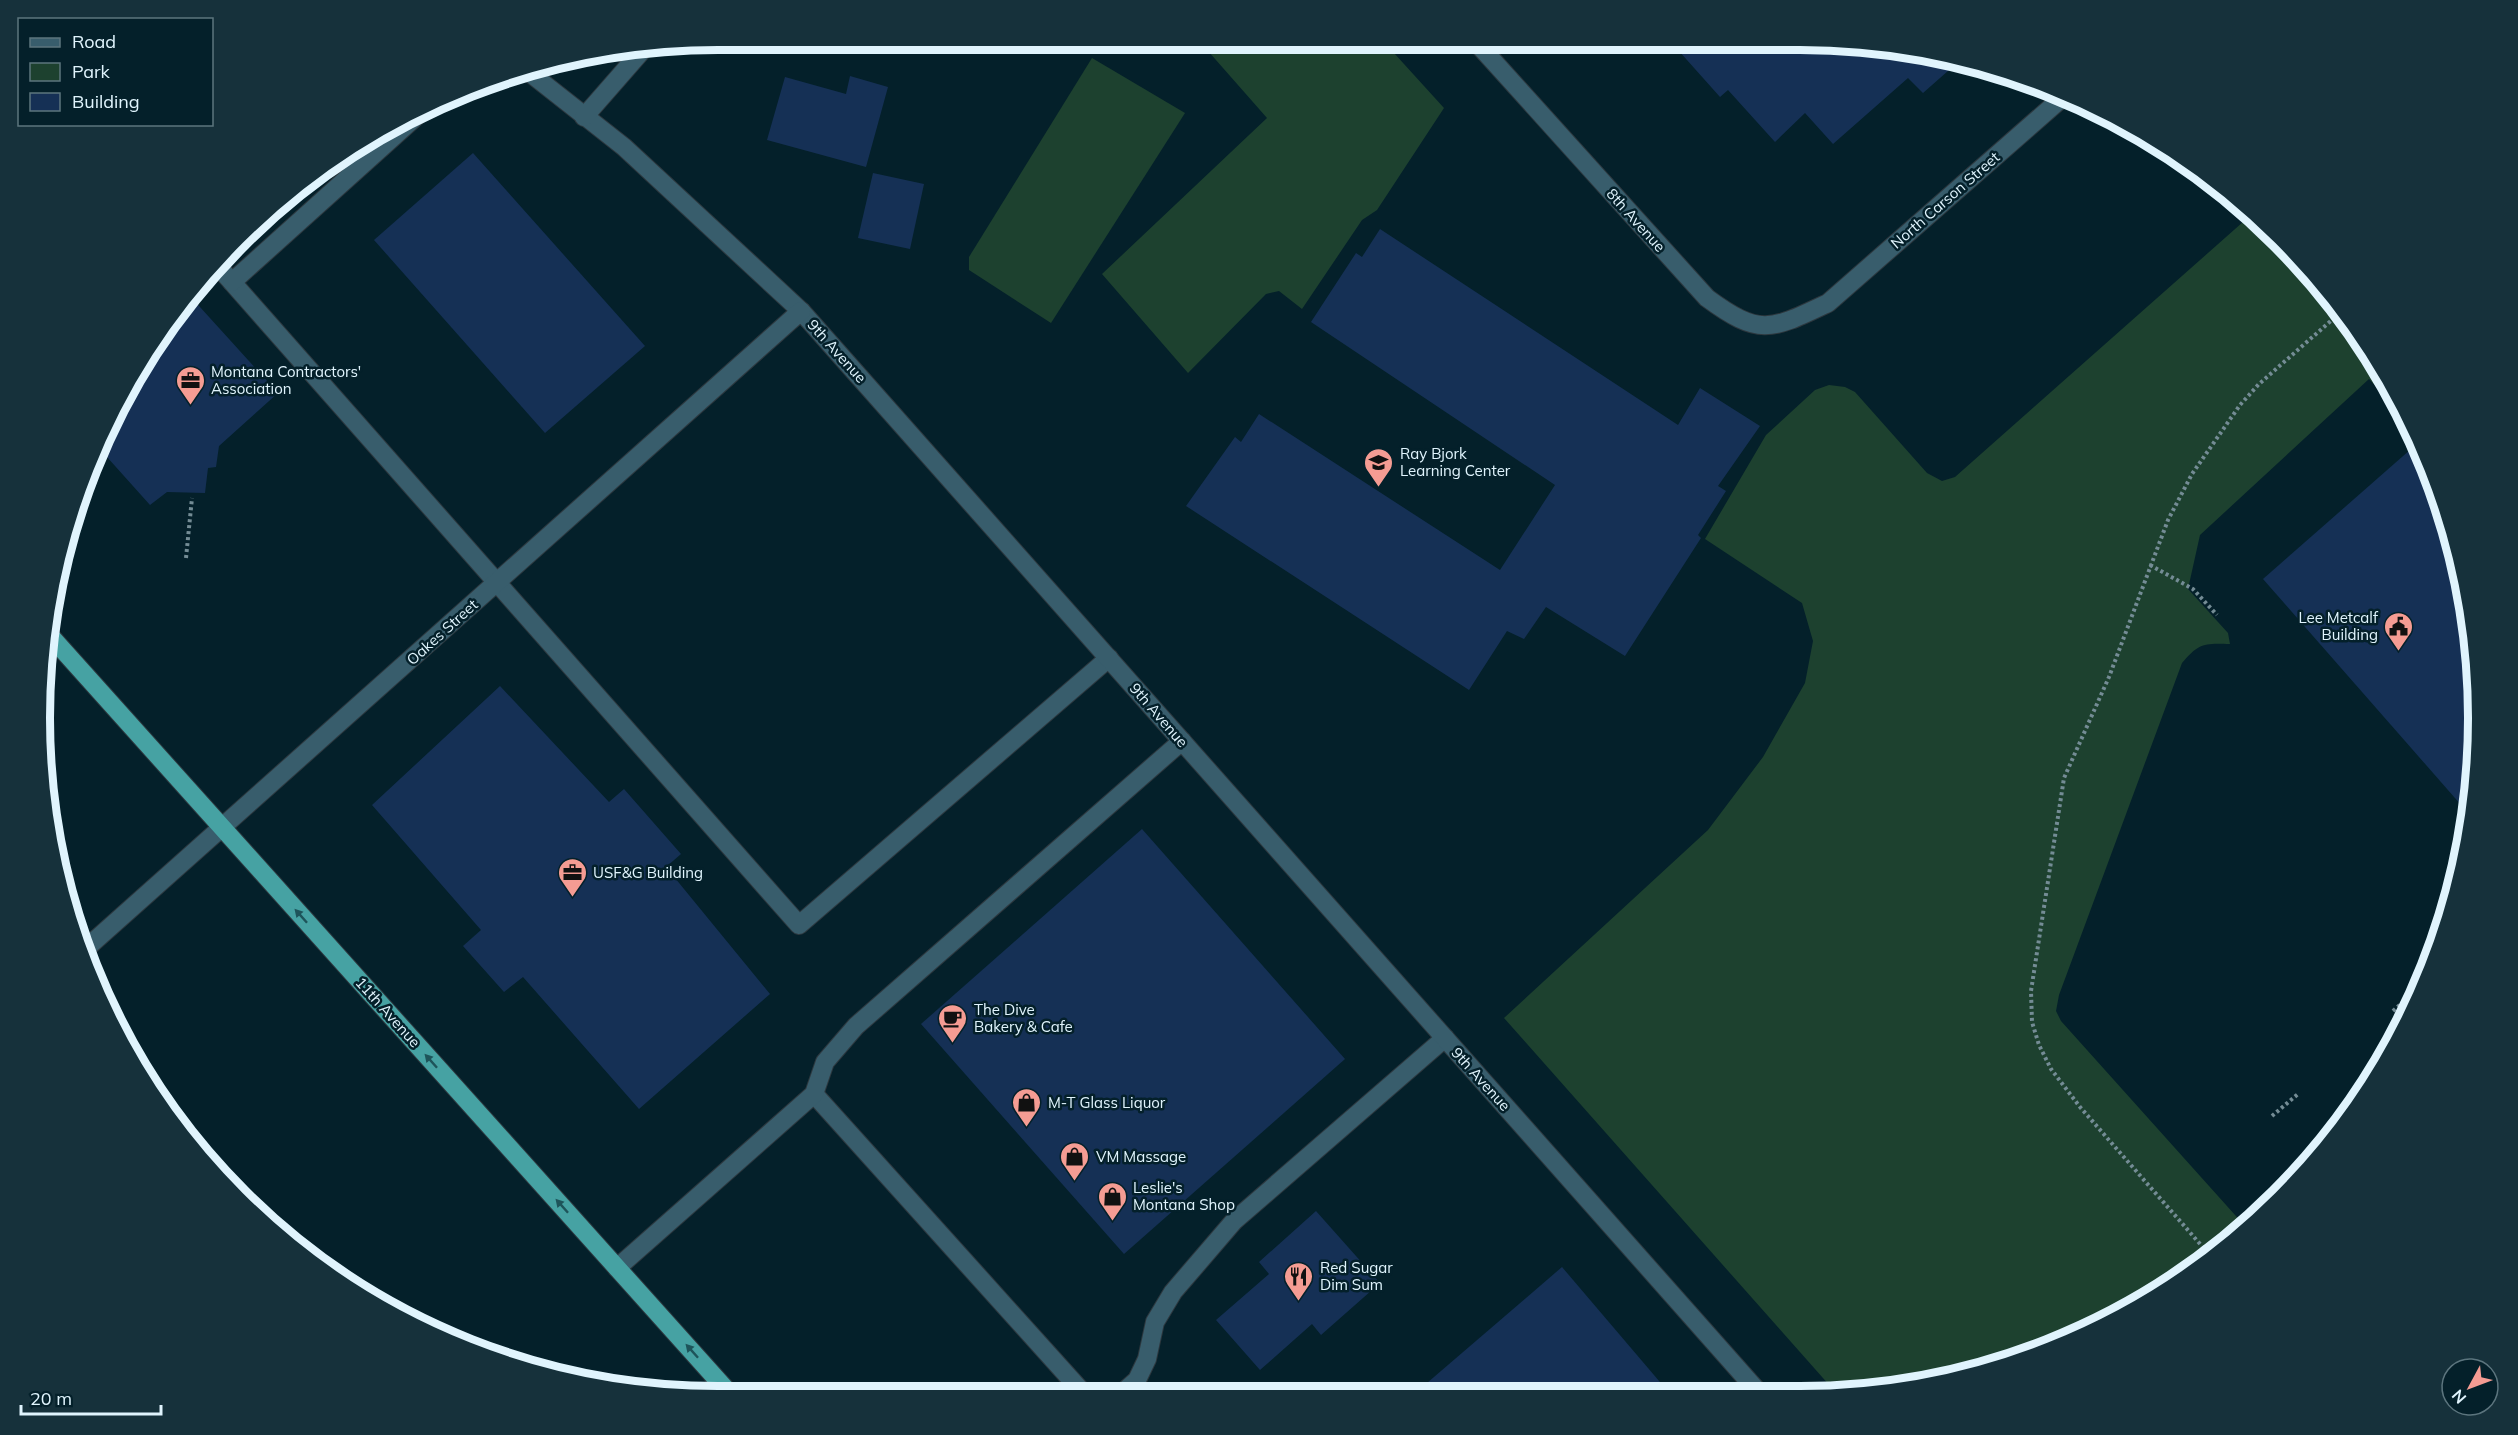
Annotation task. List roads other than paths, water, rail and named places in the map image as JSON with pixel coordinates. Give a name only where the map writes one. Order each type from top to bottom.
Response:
[{"type":"highway","name":"11th Avenue","points":[[54,640],[723,1386]]},
{"type":"street","name":"8th Avenue","points":[[1483,50],[1707,298],[1732,317],[1763,327],[1792,320],[1828,303]]},
{"type":"street","points":[[584,117],[639,54]]},
{"type":"street","name":"9th Avenue","points":[[533,76],[624,147],[801,311],[1753,1386]]},
{"type":"street","name":"North Carson Street","points":[[1828,303],[2058,101]]},
{"type":"street","points":[[232,282],[405,127]]},
{"type":"street","points":[[221,270],[799,925],[1109,658]]},
{"type":"street","name":"Oakes Street","points":[[90,945],[801,311]]},
{"type":"street","points":[[617,1268],[814,1094],[825,1062],[856,1026],[1182,741]]},
{"type":"street","points":[[1130,1386],[1137,1380],[1147,1359],[1155,1322],[1173,1292],[1234,1221],[1445,1038]]},
{"type":"street","points":[[814,1094],[1077,1386]]},
{"type":"place","name":"Montana Contractors' Association","points":[[190,406]]},
{"type":"place","name":"Ray Bjork Learning Center","points":[[1379,488]]},
{"type":"place","name":"Lee Metcalf Building","points":[[2399,652]]},
{"type":"place","name":"USF&G Building","points":[[572,898]]},
{"type":"place","name":"The Dive Bakery & Cafe","points":[[953,1044]]},
{"type":"place","name":"M-T Glass Liquor","points":[[1027,1128]]},
{"type":"place","name":"VM Massage","points":[[1075,1182]]},
{"type":"place","name":"Leslie's Montana Shop","points":[[1112,1222]]},
{"type":"place","name":"Red Sugar Dim Sum","points":[[1299,1302]]}]
